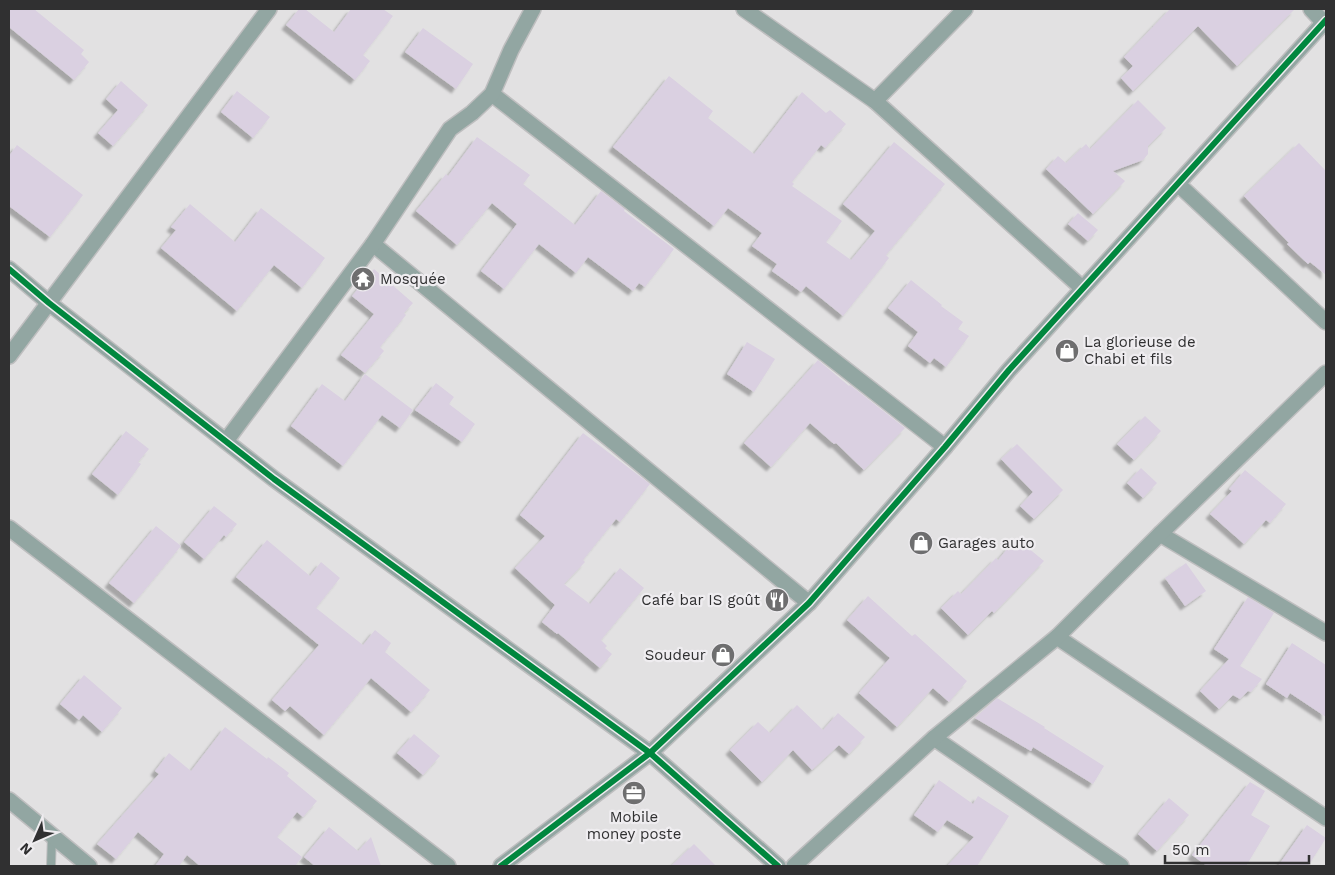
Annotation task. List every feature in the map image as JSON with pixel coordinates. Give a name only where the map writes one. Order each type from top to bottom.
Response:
[{"type":"street","points":[[9,356],[269,9]]},
{"type":"street","points":[[226,441],[373,244],[450,129],[472,113],[492,94],[511,50],[533,9]]},
{"type":"street","points":[[744,9],[875,101],[1082,288]]},
{"type":"street","points":[[875,101],[965,9]]},
{"type":"street","points":[[501,866],[650,753],[809,603],[945,447],[1009,370],[1325,23],[1311,9]]},
{"type":"street","points":[[492,94],[945,447]]},
{"type":"street","points":[[1179,185],[1326,322]]},
{"type":"street","points":[[373,244],[809,603]]},
{"type":"street","points":[[9,269],[49,303],[274,479],[650,753],[778,866]]},
{"type":"street","points":[[794,866],[934,738],[1057,637],[1326,373]]},
{"type":"street","points":[[9,528],[448,866]]},
{"type":"street","points":[[1160,534],[1326,633]]},
{"type":"street","points":[[1057,637],[1326,818]]},
{"type":"street","points":[[934,738],[1122,866]]},
{"type":"street","points":[[9,800],[89,866]]},
{"type":"lane","points":[[51,866],[52,835]]},
{"type":"building","points":[[9,9],[34,9],[84,50],[81,54],[89,62],[74,80],[9,27]]},
{"type":"building","points":[[299,9],[305,9],[334,32],[351,9],[383,9],[393,16],[363,55],[370,61],[355,80],[286,25]]},
{"type":"building","points":[[1170,9],[1295,9],[1237,66],[1198,26],[1133,91],[1121,78],[1133,66],[1124,57]]},
{"type":"building","points":[[423,28],[473,64],[456,89],[405,52]]},
{"type":"building","points":[[669,76],[713,111],[708,118],[754,154],[802,92],[826,113],[830,110],[846,124],[825,148],[821,145],[792,182],[794,184],[792,186],[842,221],[826,242],[851,260],[875,231],[843,204],[894,142],[945,184],[886,255],[889,258],[843,316],[806,286],[801,292],[772,271],[777,264],[752,246],[762,233],[728,208],[714,226],[613,147]]},
{"type":"building","points":[[121,81],[148,105],[113,146],[98,133],[118,110],[106,99]]},
{"type":"building","points":[[237,91],[270,117],[253,138],[221,112]]},
{"type":"building","points":[[1138,100],[1166,128],[1148,146],[1148,154],[1143,160],[1113,171],[1125,181],[1093,214],[1046,169],[1058,156],[1066,163],[1086,144],[1090,149]]},
{"type":"building","points":[[477,137],[530,175],[523,184],[575,225],[601,191],[674,249],[645,287],[639,283],[633,291],[588,257],[576,273],[539,244],[504,289],[481,271],[517,224],[492,203],[457,245],[416,211],[446,174],[448,176]]},
{"type":"building","points":[[1299,143],[1326,171],[1326,275],[1310,262],[1308,264],[1287,244],[1289,243],[1244,196]]},
{"type":"building","points":[[17,145],[83,195],[50,237],[9,206],[9,156]]},
{"type":"building","points":[[190,204],[235,242],[261,208],[325,258],[302,288],[274,265],[237,311],[161,248],[176,230],[171,227]]},
{"type":"building","points":[[1078,213],[1098,230],[1088,241],[1068,224]]},
{"type":"building","points":[[374,269],[413,303],[404,313],[406,315],[380,347],[384,351],[365,373],[341,355],[374,314],[352,296]]},
{"type":"building","points":[[911,280],[963,322],[958,329],[969,336],[946,367],[934,358],[930,363],[908,346],[918,332],[888,308]]},
{"type":"building","points":[[747,342],[775,359],[754,392],[727,374]]},
{"type":"building","points":[[818,360],[905,428],[864,470],[836,443],[834,444],[810,423],[771,467],[744,443]]},
{"type":"building","points":[[365,374],[413,410],[400,428],[382,415],[343,466],[291,426],[322,384],[345,401]]},
{"type":"building","points":[[436,383],[454,397],[449,404],[475,424],[462,442],[415,410]]},
{"type":"building","points":[[1145,416],[1161,431],[1134,460],[1117,444]]},
{"type":"building","points":[[126,431],[149,449],[138,462],[141,464],[118,495],[92,474]]},
{"type":"building","points":[[583,433],[650,484],[620,522],[616,519],[583,560],[585,562],[564,584],[590,604],[620,568],[644,588],[601,640],[607,646],[605,648],[612,654],[600,668],[542,622],[555,605],[515,568],[545,536],[520,515]]},
{"type":"building","points":[[1017,444],[1063,490],[1034,519],[1020,506],[1033,492],[1001,459]]},
{"type":"building","points":[[1141,468],[1157,483],[1143,498],[1127,483]]},
{"type":"building","points":[[1245,470],[1286,504],[1270,523],[1266,520],[1244,544],[1210,514],[1232,491],[1229,489]]},
{"type":"building","points":[[214,506],[237,524],[226,537],[224,535],[204,559],[184,542]]},
{"type":"building","points":[[156,526],[181,546],[134,603],[109,583]]},
{"type":"building","points":[[1016,538],[1044,561],[994,613],[992,611],[968,635],[941,608],[958,591],[961,594],[996,558],[998,560]]},
{"type":"building","points":[[267,540],[310,576],[321,562],[340,578],[316,608],[363,645],[375,630],[391,643],[385,652],[430,690],[411,712],[371,678],[324,735],[290,706],[285,711],[272,700],[319,645],[236,577]]},
{"type":"building","points":[[1186,563],[1206,591],[1185,606],[1165,578]]},
{"type":"building","points":[[868,596],[912,636],[915,634],[967,681],[949,702],[933,688],[897,727],[859,693],[890,658],[847,620]]},
{"type":"building","points":[[1248,597],[1274,613],[1240,666],[1262,679],[1251,692],[1248,691],[1240,699],[1233,695],[1219,709],[1200,691],[1229,659],[1214,649]]},
{"type":"building","points":[[1292,643],[1326,665],[1326,717],[1290,693],[1287,698],[1266,684]]},
{"type":"building","points":[[84,675],[122,708],[102,732],[83,715],[79,720],[60,704]]},
{"type":"building","points":[[997,698],[1104,766],[1093,784],[1033,747],[1031,751],[975,718]]},
{"type":"building","points":[[797,705],[823,730],[838,713],[865,737],[849,754],[839,745],[812,770],[793,750],[762,782],[730,750],[758,722],[770,733]]},
{"type":"building","points":[[225,727],[289,773],[287,776],[317,801],[303,817],[297,812],[277,837],[302,857],[295,866],[200,866],[187,855],[179,866],[155,866],[164,854],[138,832],[116,859],[97,844],[159,774],[155,771],[169,753],[191,771]]},
{"type":"building","points":[[414,734],[440,756],[423,775],[397,753]]},
{"type":"building","points":[[939,780],[973,804],[978,796],[1009,816],[977,866],[947,866],[974,837],[947,820],[938,832],[914,815]]},
{"type":"building","points":[[1250,782],[1265,791],[1251,815],[1270,826],[1246,866],[1207,866],[1192,855]]},
{"type":"building","points":[[1169,798],[1189,815],[1157,851],[1138,834]]},
{"type":"building","points":[[1307,825],[1326,838],[1308,866],[1278,866]]},
{"type":"building","points":[[329,827],[358,851],[371,837],[381,866],[315,866],[304,857]]},
{"type":"building","points":[[694,844],[716,866],[671,866]]},
{"type":"cycle path","points":[[501,866],[650,753],[809,603],[945,447],[1009,370],[1326,20]]},
{"type":"cycle path","points":[[9,269],[49,303],[274,479],[650,753],[778,866]]},
{"type":"place","name":"Mosquée","points":[[363,279]]},
{"type":"place","name":"La glorieuse de Chabi et fils","points":[[1067,351]]},
{"type":"place","name":"Garages auto","points":[[921,543]]},
{"type":"place","name":"Café bar IS goût","points":[[777,600]]},
{"type":"place","name":"Soudeur","points":[[723,655]]},
{"type":"place","name":"Mobile money poste","points":[[634,793]]}]
